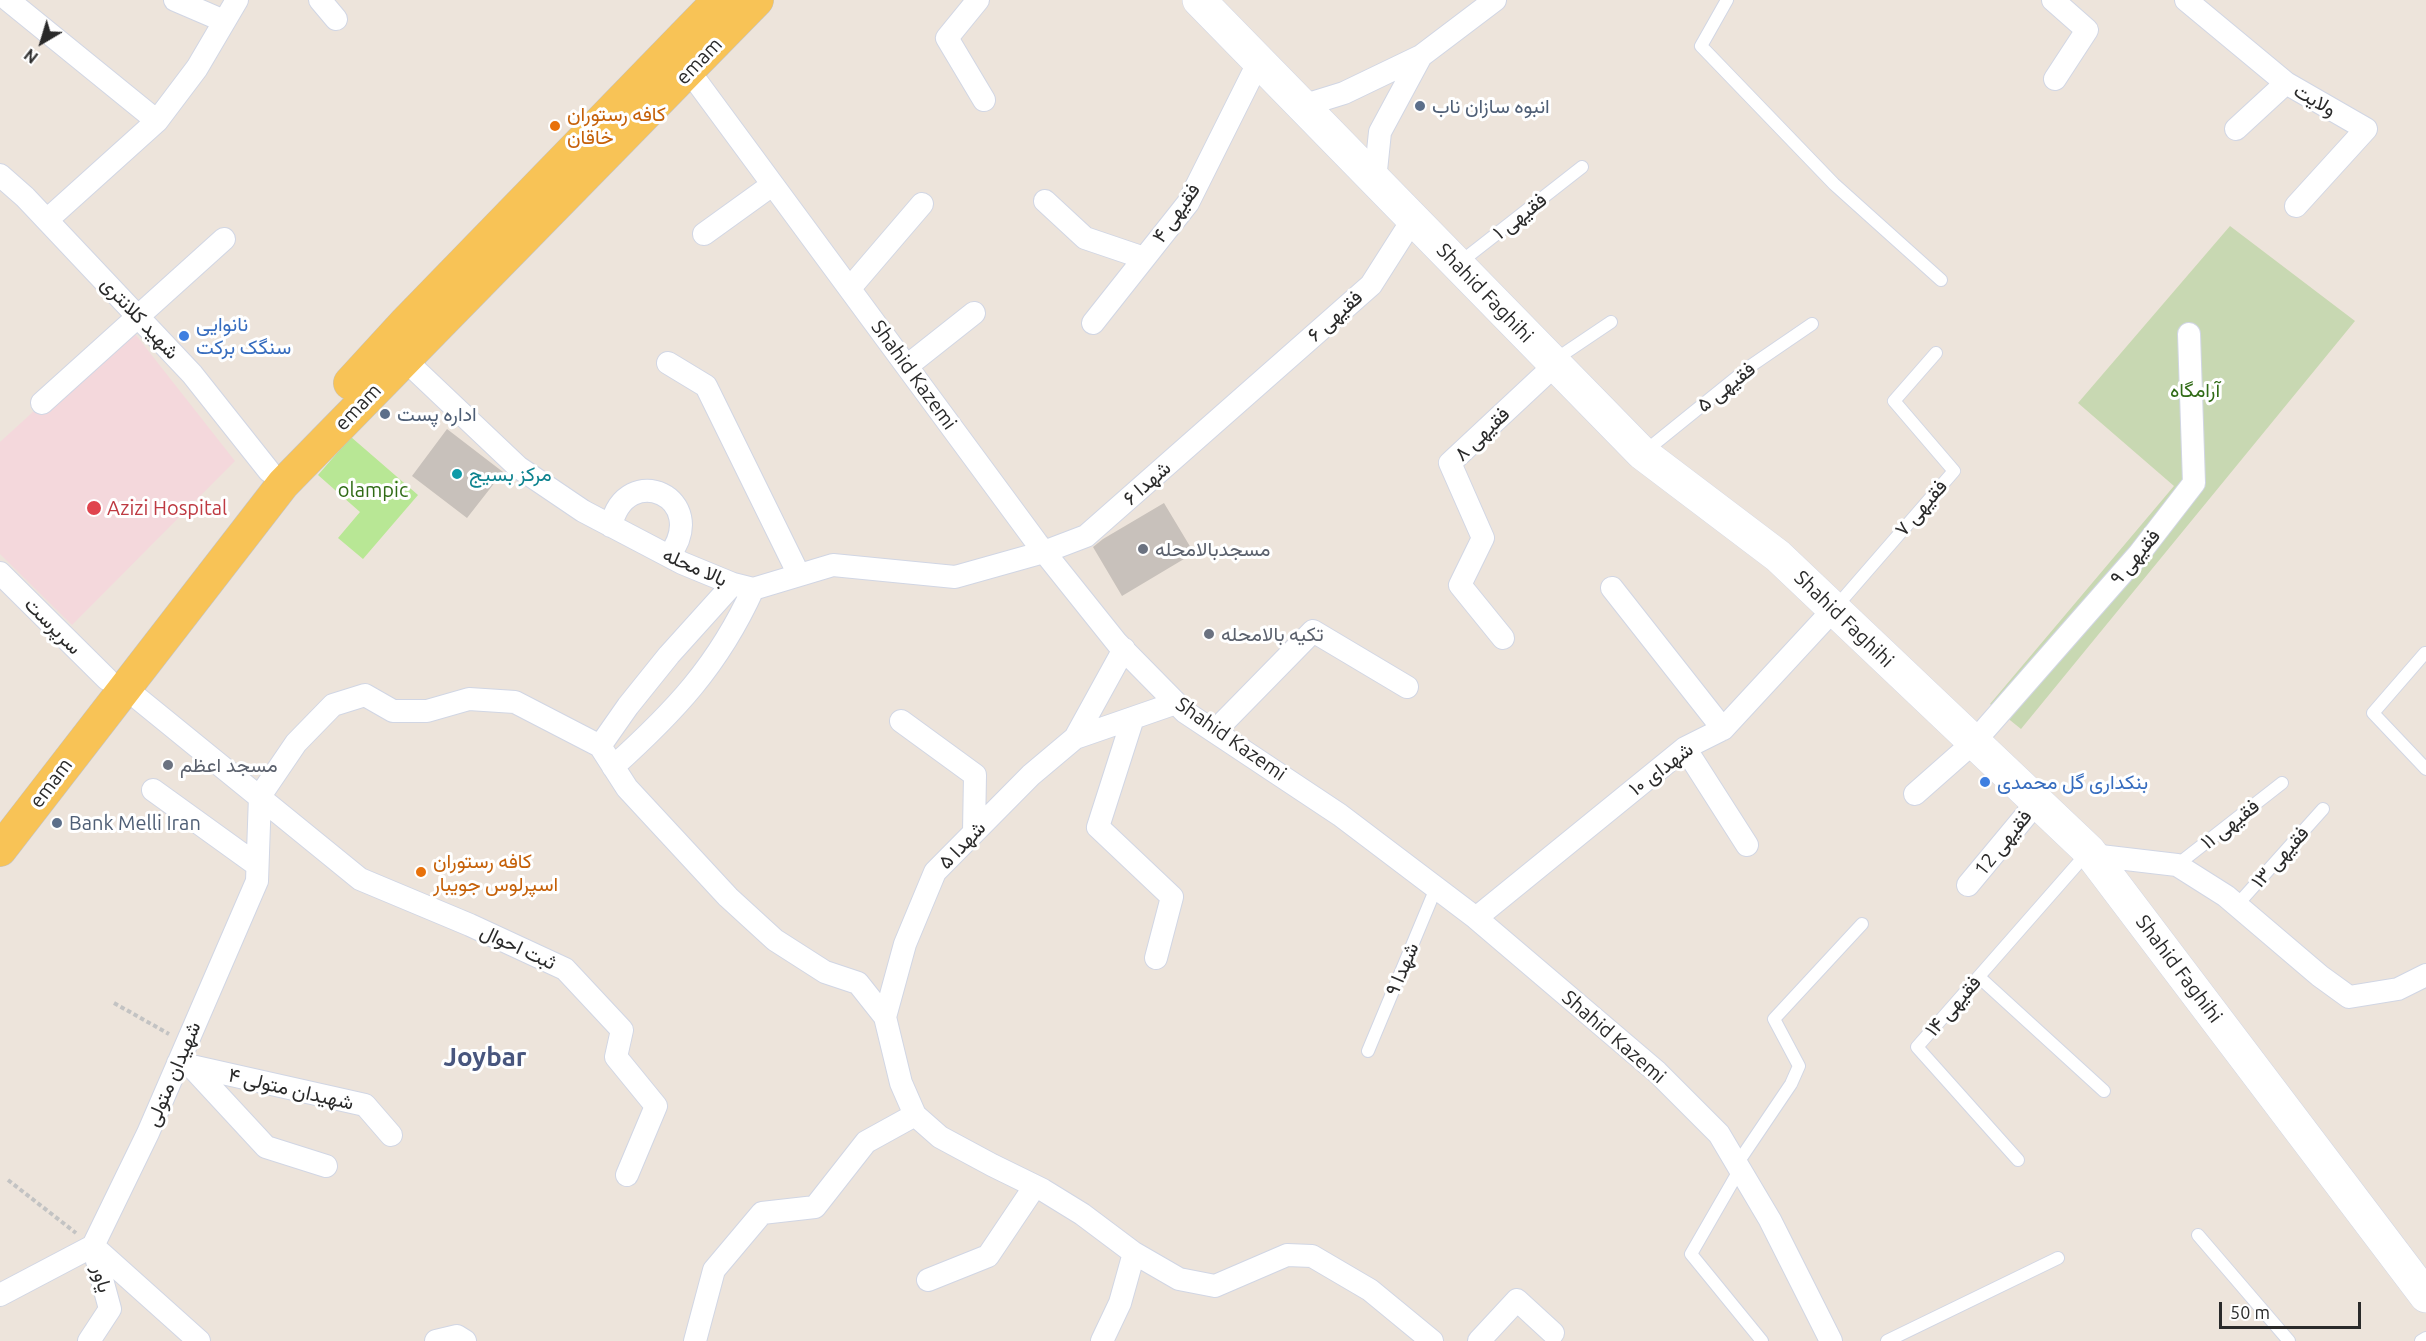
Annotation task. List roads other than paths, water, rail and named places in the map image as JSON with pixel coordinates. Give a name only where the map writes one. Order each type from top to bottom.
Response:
[{"type":"main road","name":"emam","points":[[0,850],[116,683],[184,578],[276,478],[406,322],[719,0]]},
{"type":"main road","name":"emam","points":[[276,478],[404,359],[757,0]]},
{"type":"main road","name":"Shahid Faghihi","points":[[1199,0],[1642,453],[1778,556],[2090,853],[2426,1296]]},
{"type":"main road","name":"emam","points":[[0,820],[116,683]]},
{"type":"street","points":[[8,0],[157,121]]},
{"type":"street","points":[[176,0],[224,21]]},
{"type":"street","points":[[47,220],[157,121],[197,68],[237,0]]},
{"type":"street","points":[[320,0],[336,19]]},
{"type":"street","points":[[978,0],[947,38],[984,100]]},
{"type":"street","points":[[2053,0],[2087,30],[2055,79]]},
{"type":"street","name":"ولایت","points":[[2186,0],[2286,83],[2366,129],[2296,206]]},
{"type":"street","points":[[1302,106],[1344,93],[1421,56],[1490,2]]},
{"type":"street","points":[[1375,180],[1380,132],[1421,56]]},
{"type":"street","name":"فقیهی ۴","points":[[1093,322],[1188,202],[1259,61]]},
{"type":"street","name":"Shahid Kazemi","points":[[689,71],[1044,552],[1124,649],[1185,712],[1340,815],[1476,918],[1657,1072],[1719,1134],[1770,1220],[1831,1341]]},
{"type":"street","points":[[2236,129],[2286,83]]},
{"type":"street","name":"شهید کلانتری","points":[[0,175],[47,220],[192,374],[276,478]]},
{"type":"street","points":[[704,234],[772,185]]},
{"type":"street","points":[[1045,201],[1085,238],[1144,258]]},
{"type":"street","points":[[850,288],[922,204]]},
{"type":"street","name":"فقیهی ۶","points":[[1242,400],[1371,285],[1413,219]]},
{"type":"street","points":[[42,403],[224,239]]},
{"type":"street","points":[[907,366],[974,313]]},
{"type":"street","name":"فقیهی ۹","points":[[1915,794],[1974,742],[2139,554],[2194,483],[2189,334]]},
{"type":"street","name":"بالا محله","points":[[404,359],[518,467],[583,511],[669,556],[743,587],[833,565],[955,578],[1044,552]]},
{"type":"street","points":[[668,363],[706,386],[799,575]]},
{"type":"street","name":"فقیهی ۸","points":[[1503,638],[1460,585],[1483,538],[1450,463],[1554,364]]},
{"type":"street","name":"شهدا ۶","points":[[1044,552],[1086,536],[1242,400]]},
{"type":"street","points":[[611,526],[618,506],[629,494],[641,491],[662,494],[675,502],[682,519],[679,538],[669,556]]},
{"type":"street","name":"سرپرست","points":[[0,573],[116,683],[260,796]]},
{"type":"street","points":[[600,746],[627,705],[662,663],[743,587]]},
{"type":"street","points":[[613,767],[664,721],[716,658],[740,617],[743,587]]},
{"type":"street","points":[[1612,588],[1723,729]]},
{"type":"street","name":"شهدای ۱۰","points":[[1476,918],[1685,748],[1723,729],[1834,609]]},
{"type":"street","points":[[1215,731],[1313,631],[1407,687]]},
{"type":"street","name":"شهدا ۵","points":[[885,1017],[905,944],[935,872],[1031,776],[1075,738],[1124,649]]},
{"type":"street","points":[[260,796],[297,743],[333,705],[365,695],[393,711],[428,711],[470,699],[515,702],[600,746],[627,788],[707,875],[775,940],[825,972],[858,983],[885,1017],[901,1083],[915,1115],[940,1137],[1035,1186],[1082,1214],[1134,1253],[1179,1279],[1215,1286],[1287,1255],[1312,1256],[1370,1290],[1432,1341]]},
{"type":"street","name":"شهدا ۵","points":[[1075,738],[1176,703]]},
{"type":"street","points":[[1133,718],[1098,827],[1172,897],[1156,958]]},
{"type":"street","points":[[901,721],[975,775],[974,832]]},
{"type":"street","points":[[1685,748],[1747,845]]},
{"type":"street","points":[[153,790],[257,865]]},
{"type":"street","name":"شهیدان متولی","points":[[93,1246],[185,1058],[257,880],[260,796]]},
{"type":"street","name":"ثبت احوال","points":[[260,796],[360,879],[470,925],[565,969],[622,1030],[616,1057],[656,1106],[627,1175]]},
{"type":"street","name":"فقیهی 12","points":[[1968,885],[2037,802]]},
{"type":"street","points":[[2090,853],[2177,865],[2226,896],[2320,976],[2349,997],[2398,989],[2426,975]]},
{"type":"street","points":[[185,1058],[266,1147],[326,1166]]},
{"type":"street","name":"شهیدان متولی ۴","points":[[185,1058],[365,1105],[391,1135]]},
{"type":"street","points":[[695,1341],[714,1270],[762,1213],[815,1207],[866,1142],[915,1115]]},
{"type":"street","points":[[928,1280],[988,1256],[1035,1186]]},
{"type":"street","points":[[0,1295],[93,1246],[199,1341]]},
{"type":"street","name":"یاور","points":[[89,1341],[110,1310],[93,1246]]},
{"type":"street","points":[[1102,1341],[1120,1303],[1134,1253]]},
{"type":"street","points":[[1479,1341],[1517,1300],[1553,1333]]},
{"type":"street","points":[[436,1341],[457,1336],[465,1341]]},
{"type":"lane","points":[[1727,0],[1701,46],[1834,184],[1941,280]]},
{"type":"lane","name":"فقیهی ۱","points":[[1457,265],[1582,167]]},
{"type":"lane","points":[[1554,364],[1611,322]]},
{"type":"lane","name":"فقیهی ۵","points":[[1642,453],[1752,365],[1812,324]]},
{"type":"lane","name":"فقیهی ۷","points":[[1834,609],[1954,471],[1894,401],[1936,353]]},
{"type":"lane","points":[[2425,653],[2373,713],[2426,769]]},
{"type":"lane","name":"فقیهی ۱۱","points":[[2177,865],[2283,783]]},
{"type":"lane","name":"فقیهی ۱۳","points":[[2237,905],[2323,809]]},
{"type":"lane","name":"فقیهی ۱۴","points":[[2018,1160],[1917,1047],[2090,853]]},
{"type":"lane","name":"شهدا ۹","points":[[1368,1051],[1436,888]]},
{"type":"lane","points":[[1762,1341],[1691,1254],[1738,1166],[1791,1084],[1799,1066],[1774,1019],[1862,924]]},
{"type":"lane","points":[[1978,977],[2104,1091]]},
{"type":"lane","points":[[2198,1234],[2289,1341]]},
{"type":"lane","points":[[1887,1341],[2058,1258]]},
{"type":"lane","points":[[2421,1341],[2426,1338]]},
{"type":"place","name":"انبوه سازان ناب","points":[[1420,106]]},
{"type":"place","name":"کافه رستوران خاقان","points":[[555,126]]},
{"type":"place","name":"نانوایی سنگک برکت","points":[[184,336]]},
{"type":"place","name":"اداره پست","points":[[385,414]]},
{"type":"place","name":"مرکز بسیج","points":[[457,474]]},
{"type":"place","name":"Azizi Hospital","points":[[94,508]]},
{"type":"place","name":"مسجدبالامحله","points":[[1143,549]]},
{"type":"place","name":"تکیه بالامحله","points":[[1209,634]]},
{"type":"place","name":"مسجد اعظم","points":[[168,765]]},
{"type":"place","name":"بنکداری گل محمدی","points":[[1985,782]]},
{"type":"place","name":"Bank Melli Iran","points":[[57,823]]},
{"type":"place","name":"کافه رستوران اسپرلوس جویبار","points":[[421,872]]},
{"type":"district","name":"Joybar","points":[[485,1057]]},
{"type":"park label","name":"آرامگاه","points":[[2195,390]]},
{"type":"park label","name":"olampic","points":[[373,490]]}]
